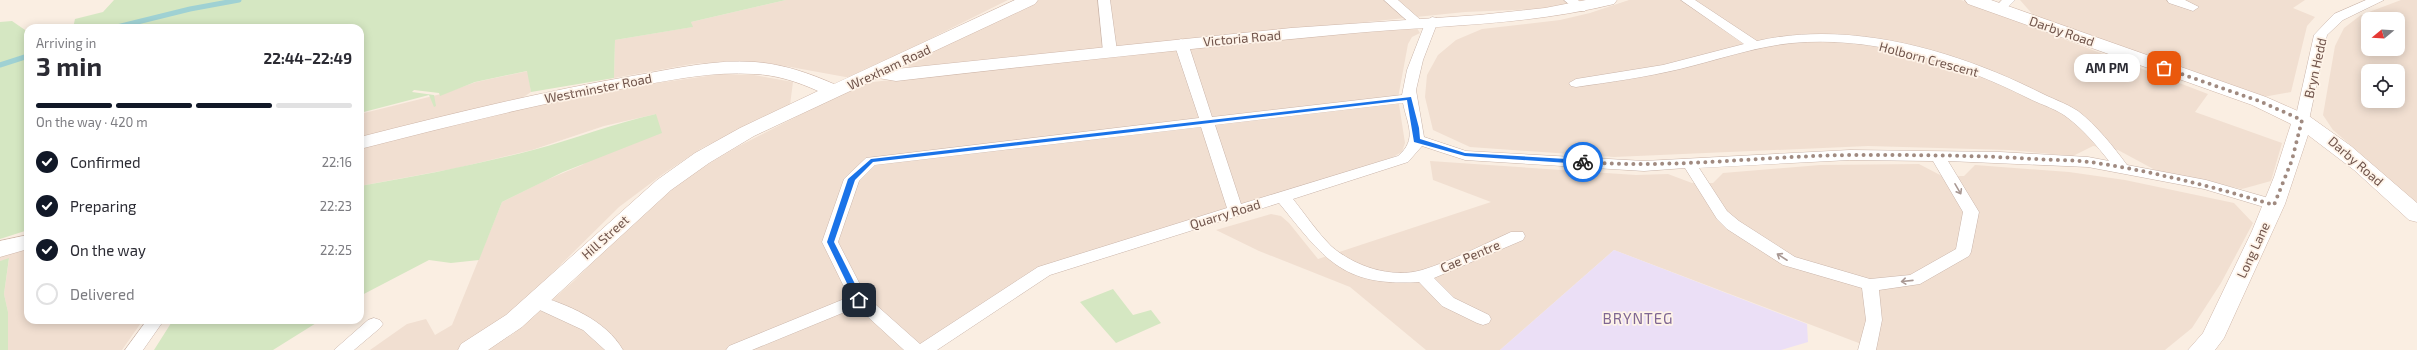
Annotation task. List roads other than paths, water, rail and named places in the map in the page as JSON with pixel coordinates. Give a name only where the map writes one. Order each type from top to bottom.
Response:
[{"type":"street","name":"Wrexham Road","points":[[747,132],[1029,0]]},
{"type":"street","points":[[1104,0],[1110,51]]},
{"type":"street","points":[[1390,0],[1424,22],[1409,98],[1416,128],[1416,140],[1465,154],[1612,164],[1690,165],[1850,155],[1938,156],[2088,162],[2121,167],[2206,185],[2274,205]]},
{"type":"street","name":"Victoria Road","points":[[876,72],[896,75],[1181,43],[1424,22],[1517,16],[1575,4],[1608,0]]},
{"type":"street","points":[[1687,0],[1754,45]]},
{"type":"street","name":"Darby Road","points":[[1974,0],[2004,5],[2259,101],[2302,120],[2339,146],[2417,215]]},
{"type":"street","points":[[2173,0],[2193,7]]},
{"type":"street","name":"Bryn Hedd","points":[[2302,120],[2321,35],[2327,26],[2345,12],[2378,0]]},
{"type":"street","name":"Holborn Crescent","points":[[1576,83],[1647,72],[1754,45],[1804,38],[1842,39],[1901,49],[1966,66],[2024,89],[2071,114],[2104,144],[2121,167]]},
{"type":"street","points":[[1181,43],[1208,121],[1236,211]]},
{"type":"street","name":"Westminster Road","points":[[364,142],[443,122],[598,87],[708,68],[755,68],[781,72],[807,78],[835,92]]},
{"type":"street","points":[[915,350],[859,300],[830,242],[852,179],[871,161],[1409,98]]},
{"type":"street","name":"Long Lane","points":[[2200,350],[2212,338],[2274,205],[2292,160],[2302,120]]},
{"type":"street","name":"Hill Street","points":[[470,350],[514,321],[664,185],[702,158],[747,132]]},
{"type":"street","name":"Quarry Road","points":[[924,350],[1044,271],[1393,164],[1412,151],[1416,140]]},
{"type":"street","points":[[1690,165],[1722,215],[1733,225],[1789,261],[1870,285],[1914,280],[1963,252],[1971,212],[1938,156]]},
{"type":"street","name":"Cae Pentre","points":[[1283,197],[1325,249],[1342,262],[1368,274],[1393,278],[1423,276],[1518,236]]},
{"type":"street","points":[[0,249],[24,243]]},
{"type":"street","name":"Cae Pentre","points":[[1423,276],[1448,302],[1483,319]]},
{"type":"street","points":[[1867,350],[1874,320],[1870,285]]},
{"type":"street","points":[[735,350],[859,300]]},
{"type":"street","points":[[535,301],[584,322],[608,339],[614,350]]},
{"type":"street","points":[[134,350],[153,324]]},
{"type":"street","points":[[342,350],[374,324]]},
{"type":"waterway","points":[[129,24],[190,9],[239,0]]},
{"type":"waterway","points":[[0,65],[24,57]]},
{"type":"place","name":"AM PM","points":[[2164,68]]},
{"type":"district","name":"BRYNTEG","points":[[1638,318]]}]
